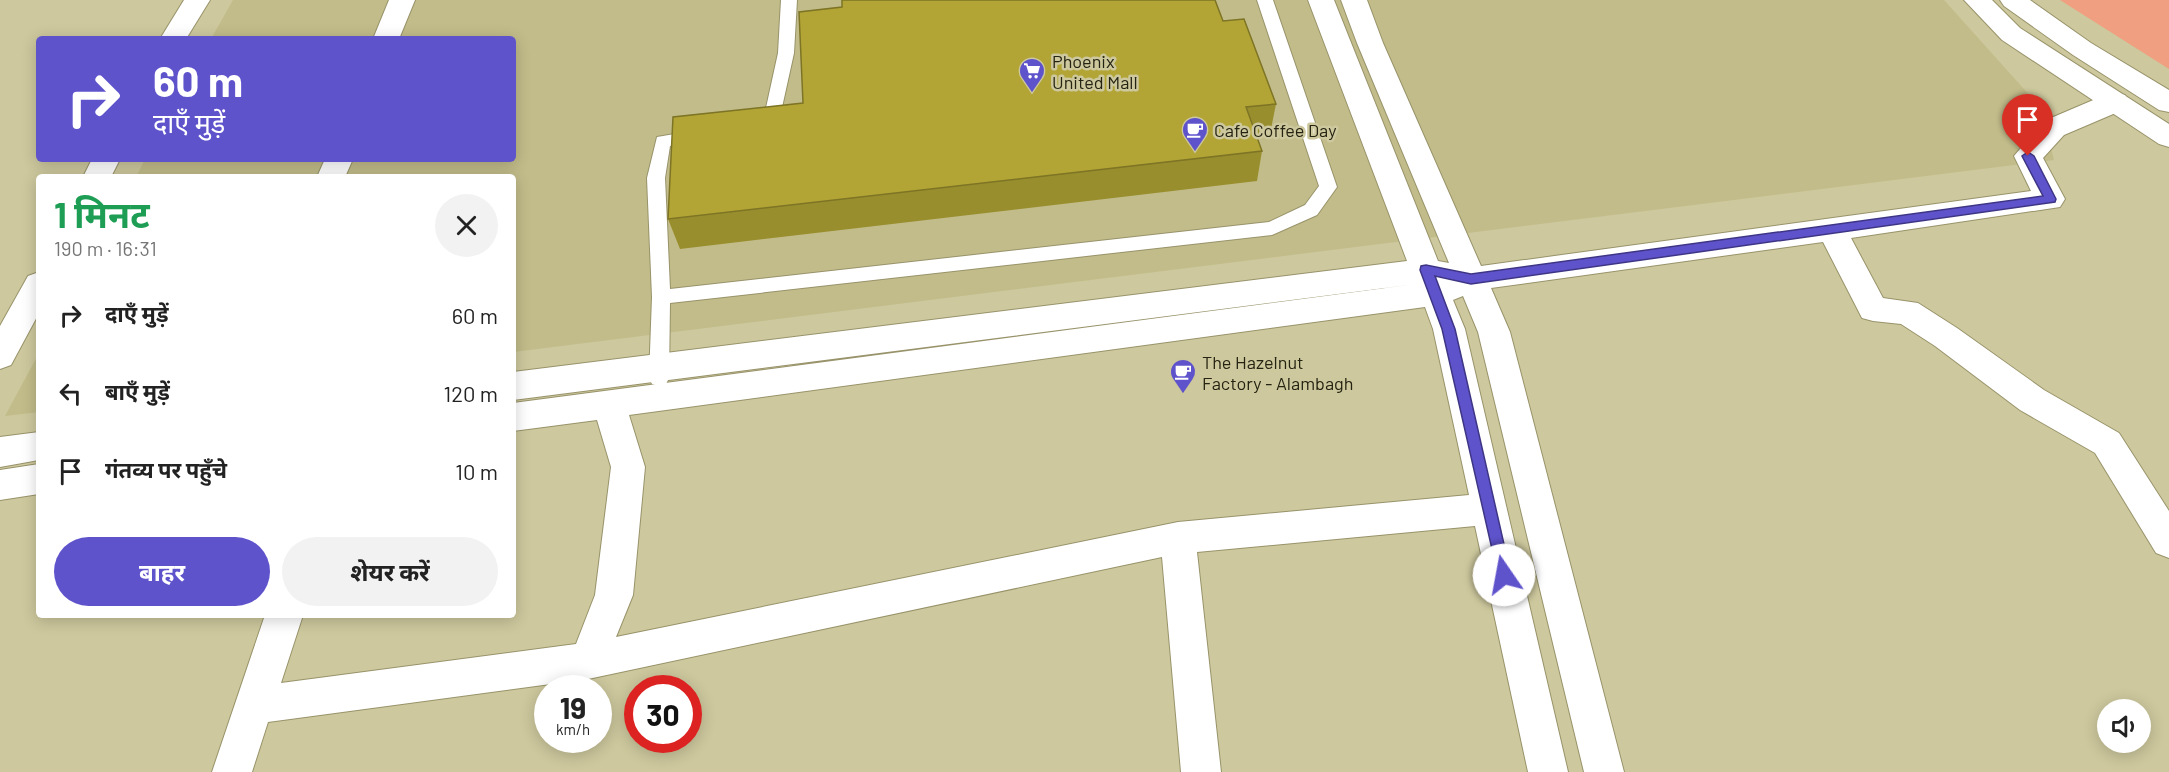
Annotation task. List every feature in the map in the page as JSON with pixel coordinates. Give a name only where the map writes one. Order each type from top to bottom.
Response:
[{"type":"street","points":[[175,36],[197,0]]},
{"type":"street","points":[[387,36],[402,0]]},
{"type":"street","points":[[1321,0],[1449,329],[1548,772]]},
{"type":"street","points":[[1354,0],[1494,332],[1604,772]]},
{"type":"street","points":[[1977,0],[2011,34],[2169,137]]},
{"type":"street","points":[[2013,0],[2082,49],[2169,103]]},
{"type":"street","points":[[516,386],[659,383],[1431,282],[1471,279],[2050,199],[2028,156],[2054,128],[2115,102]]},
{"type":"street","points":[[1832,229],[1873,309],[1907,312],[1946,337],[2032,400],[2107,443],[2169,542]]},
{"type":"street","points":[[0,356],[36,290]]},
{"type":"street","points":[[516,417],[609,404],[659,383]]},
{"type":"street","points":[[588,661],[614,595],[628,467],[609,404]]},
{"type":"street","points":[[0,452],[36,446]]},
{"type":"street","points":[[0,484],[36,479]]},
{"type":"street","points":[[254,705],[588,661],[1178,538],[1489,509]]},
{"type":"street","points":[[1178,538],[1201,772]]},
{"type":"street","points":[[232,772],[283,618]]},
{"type":"lane","points":[[749,127],[771,121],[786,53],[789,0]]},
{"type":"lane","points":[[661,297],[1272,228],[1311,210],[1328,187],[1265,0]]},
{"type":"lane","points":[[659,383],[661,297],[656,178],[663,141],[717,134]]},
{"type":"shaded area","points":[[233,0],[1944,0],[2041,108],[2054,160],[516,352],[516,174],[138,174],[144,162],[516,162],[516,36],[213,36]]},
{"type":"shaded area","points":[[2060,0],[2169,0],[2169,69]]},
{"type":"shaded area","points":[[36,359],[36,412],[5,416]]},
{"type":"building","name":"Phoenix United Mall","points":[[842,0],[1215,0],[1223,21],[1244,19],[1276,104],[1246,107],[1262,151],[668,219],[673,117],[803,103],[799,12],[842,7]]},
{"type":"place","name":"Phoenix United Mall","points":[[1032,94]]},
{"type":"place","name":"Cafe Coffee Day","points":[[1195,153]]},
{"type":"place","name":"The Hazelnut Factory - Alambagh","points":[[1183,395]]},
{"type":"route","points":[[1504,575],[1449,329],[1426,270],[1471,279],[2050,199],[2028,156]]}]
